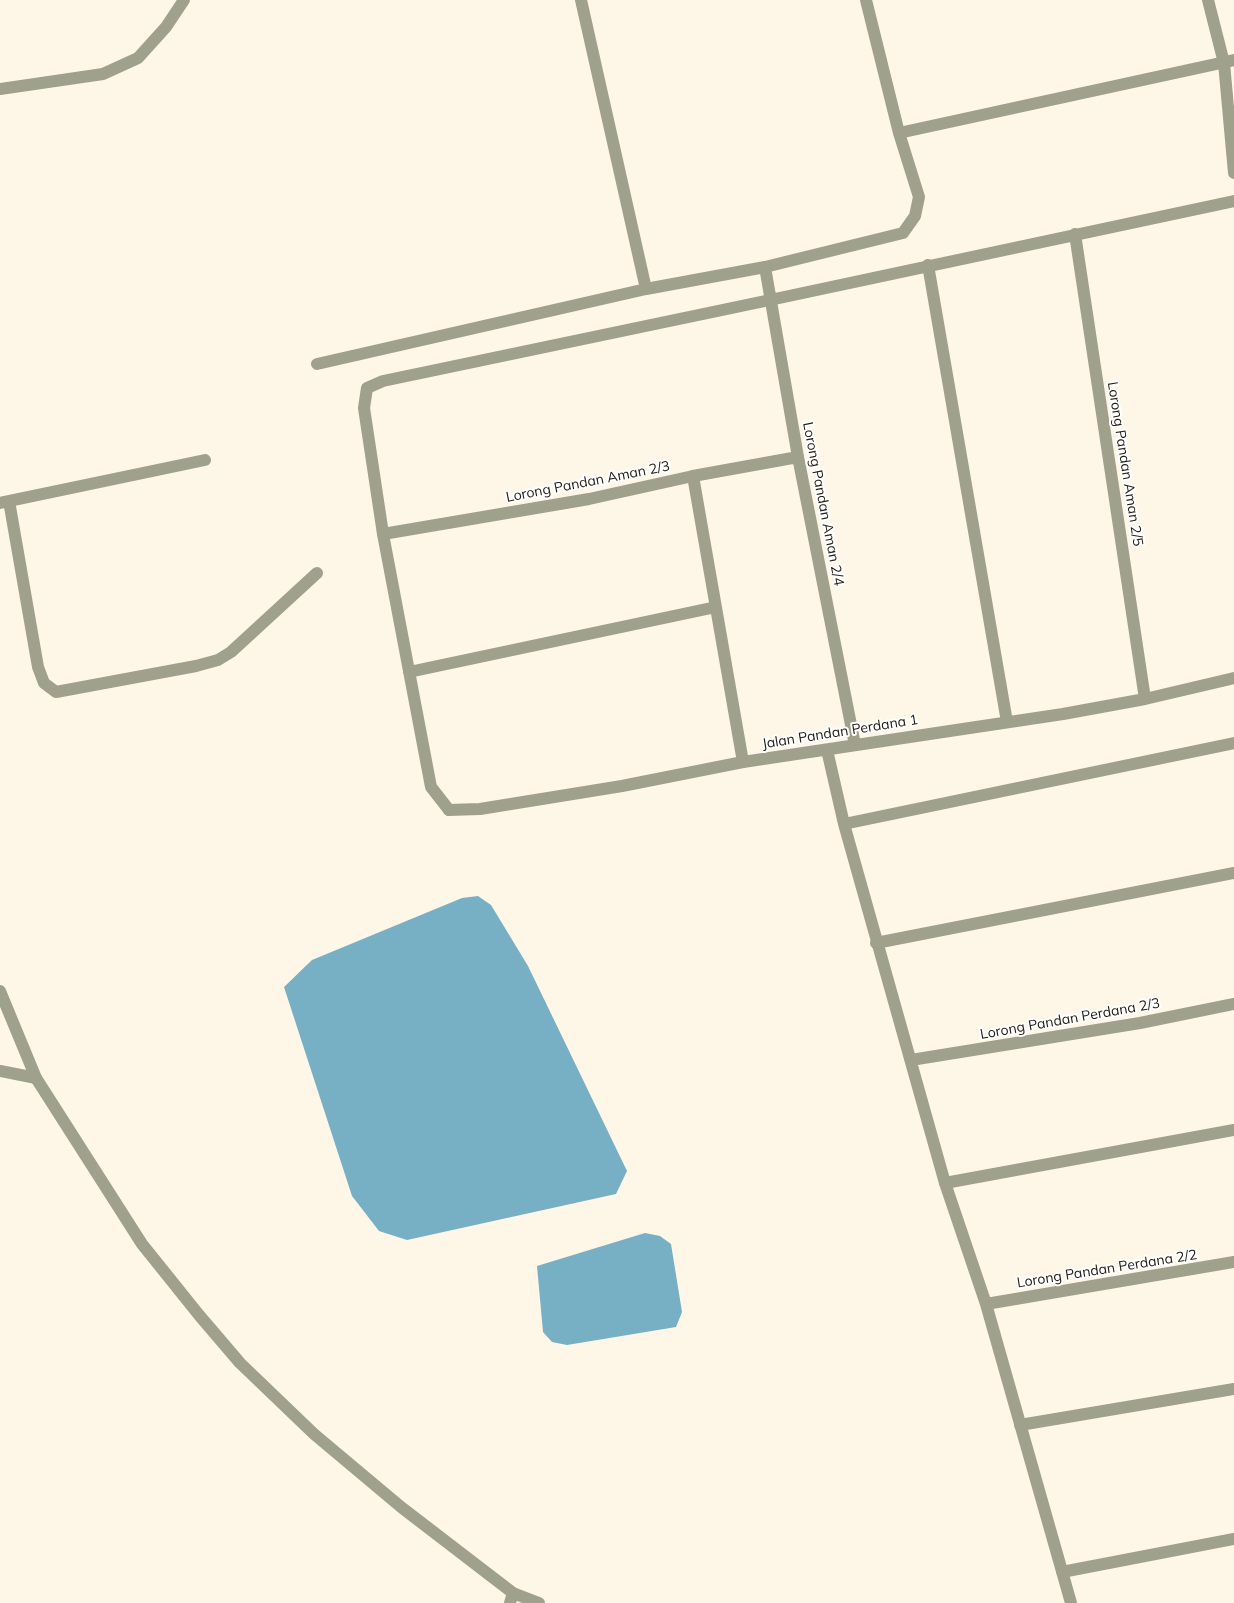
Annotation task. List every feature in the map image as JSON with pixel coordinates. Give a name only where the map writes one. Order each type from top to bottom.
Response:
[{"type":"street","points":[[0,89],[103,74],[138,58],[166,28],[184,0]]},
{"type":"street","points":[[581,0],[646,289]]},
{"type":"street","points":[[317,364],[646,289],[765,267],[904,234],[915,216],[919,197],[899,133],[866,0]]},
{"type":"street","points":[[1208,0],[1229,61],[1234,173]]},
{"type":"street","points":[[899,133],[1229,61]]},
{"type":"street","points":[[716,607],[410,672],[383,534],[364,408],[367,388],[383,381],[1234,200]]},
{"type":"street","name":"Lorong Pandan Aman 2/5","points":[[1075,234],[1145,699]]},
{"type":"street","points":[[928,265],[1007,722]]},
{"type":"street","name":"Lorong Pandan Aman 2/4","points":[[765,267],[798,457],[855,745]]},
{"type":"street","name":"Lorong Pandan Aman 2/3","points":[[383,534],[589,499],[693,476],[798,457]]},
{"type":"street","points":[[205,460],[5,502],[38,667],[44,683],[56,692],[196,666],[218,660],[231,652],[317,573]]},
{"type":"street","points":[[693,476],[743,762]]},
{"type":"street","name":"Jalan Pandan Perdana 1","points":[[410,672],[432,787],[449,810],[480,810],[622,786],[743,762],[1063,714],[1145,699],[1234,678]]},
{"type":"street","points":[[844,824],[1234,743]]},
{"type":"street","points":[[827,750],[844,824],[876,943],[945,1183],[986,1304],[1071,1603]]},
{"type":"street","points":[[876,943],[1234,873]]},
{"type":"street","points":[[0,992],[36,1078],[142,1244],[240,1364],[314,1434],[512,1598],[539,1603]]},
{"type":"street","name":"Lorong Pandan Perdana 2/3","points":[[911,1060],[1140,1023],[1234,1004]]},
{"type":"street","points":[[0,1071],[36,1078]]},
{"type":"street","points":[[945,1183],[1234,1130]]},
{"type":"street","name":"Lorong Pandan Perdana 2/2","points":[[986,1304],[1234,1262]]},
{"type":"street","points":[[1020,1425],[1234,1389]]},
{"type":"street","points":[[1062,1572],[1234,1539]]},
{"type":"water","points":[[478,896],[491,905],[528,966],[627,1171],[616,1194],[407,1240],[379,1231],[352,1196],[284,987],[312,960],[462,898]]},
{"type":"water","points":[[645,1233],[660,1236],[671,1244],[682,1312],[676,1327],[567,1345],[552,1342],[543,1332],[537,1266]]}]
